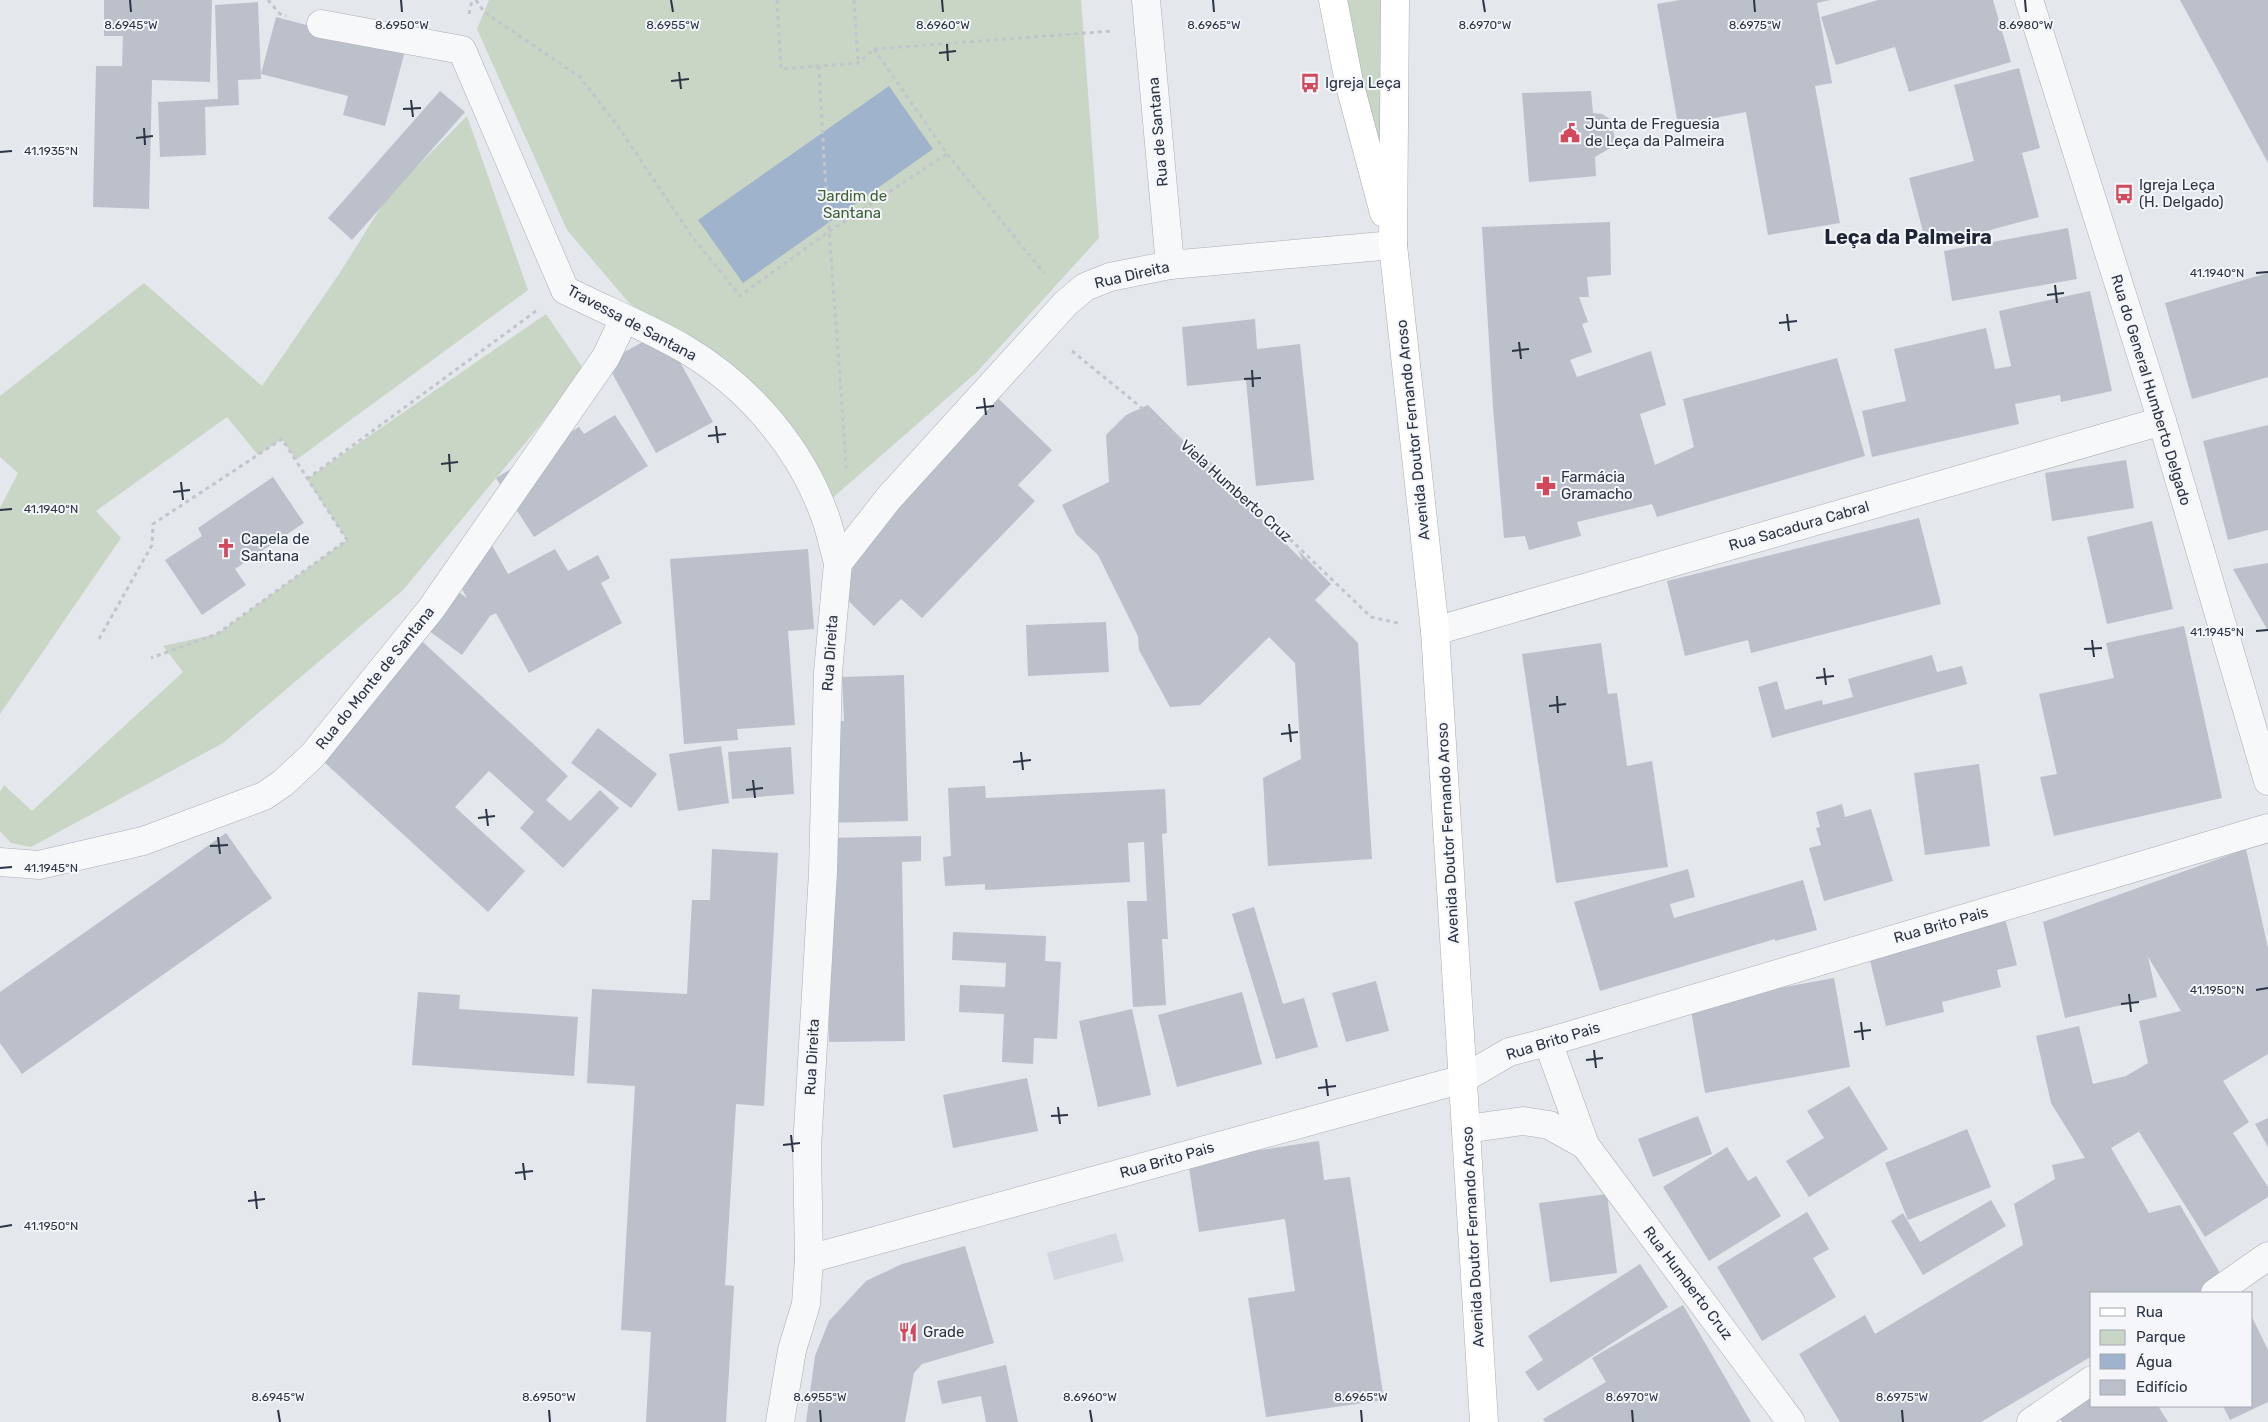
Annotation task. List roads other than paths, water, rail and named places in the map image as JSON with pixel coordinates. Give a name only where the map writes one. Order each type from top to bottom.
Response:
[{"type":"main road","name":"Avenida Doutor Fernando Aroso","points":[[1333,0],[1349,82],[1393,246]]},
{"type":"main road","name":"Avenida Doutor Fernando Aroso","points":[[1395,0],[1393,246],[1436,631],[1484,1422]]},
{"type":"street","name":"Rua de Santana","points":[[1146,0],[1170,265]]},
{"type":"street","name":"Rua do General Humberto Delgado","points":[[2030,0],[2162,421],[2268,781]]},
{"type":"street","name":"Travessa de Santana","points":[[321,24],[462,50],[565,290],[686,350],[724,378],[768,419],[781,434],[815,493],[826,519],[838,563]]},
{"type":"street","name":"Rua Direita","points":[[780,1422],[792,1350],[806,1304],[809,1259],[807,1148],[823,872],[828,672],[838,563],[889,498],[1045,329],[1066,303],[1085,286],[1110,277],[1170,265],[1393,246]]},
{"type":"street","name":"Rua do Monte de Santana","points":[[0,862],[39,865],[143,841],[264,796],[283,783],[314,755],[431,609],[606,357],[624,319]]},
{"type":"street","name":"Rua Sacadura Cabral","points":[[1436,631],[2162,421]]},
{"type":"street","name":"Rua Brito Pais","points":[[809,1259],[1463,1079],[1509,1052],[2268,828]]},
{"type":"street","name":"Rua Humberto Cruz","points":[[1548,1042],[1585,1145],[1791,1422]]},
{"type":"street","name":"Rua Humberto Cruz","points":[[1466,1129],[1523,1121],[1549,1125],[1585,1145]]},
{"type":"street","points":[[2216,1292],[2268,1256]]},
{"type":"street","points":[[2032,1422],[2090,1381]]},
{"type":"water","points":[[889,86],[933,149],[743,283],[698,220]]},
{"type":"place","name":"Igreja Leça","points":[[1310,83]]},
{"type":"place","name":"Junta de Freguesia de Leça da Palmeira","points":[[1570,133]]},
{"type":"place","name":"Igreja Leça (H. Delgado)","points":[[2124,194]]},
{"type":"place","name":"Farmácia Gramacho","points":[[1546,486]]},
{"type":"place","name":"Capela de Santana","points":[[226,548]]},
{"type":"place","name":"Grade","points":[[908,1332]]},
{"type":"district","name":"Leça da Palmeira","points":[[1908,237]]},
{"type":"park label","name":"Jardim de Santana","points":[[852,204]]}]
